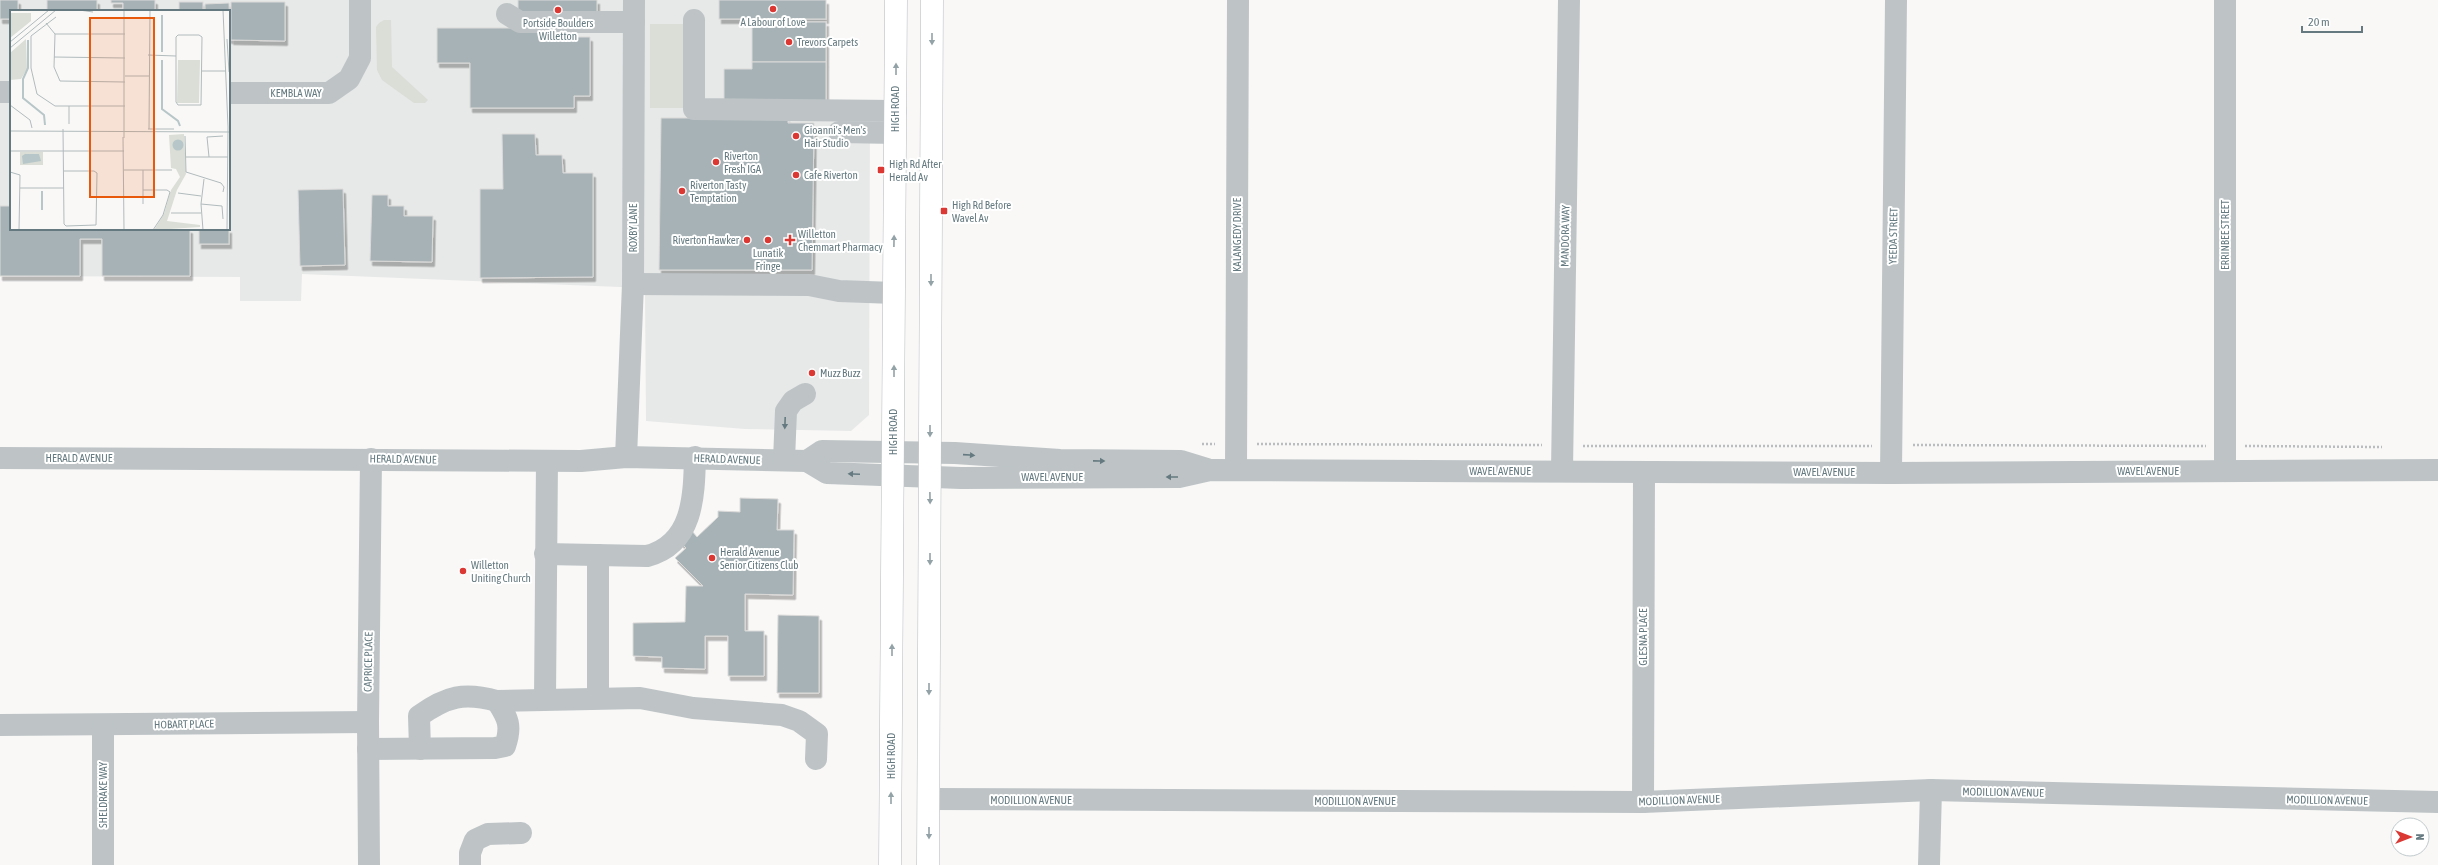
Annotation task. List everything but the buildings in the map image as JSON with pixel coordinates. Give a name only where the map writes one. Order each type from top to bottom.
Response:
[{"type":"main road","name":"HIGH ROAD","points":[[890,865],[896,0]]},
{"type":"main road","points":[[928,865],[932,0]]},
{"type":"street","name":"KEMBLA WAY","points":[[230,93],[329,93],[349,79],[360,58],[360,0]]},
{"type":"street","name":"ROXBY LANE","points":[[626,457],[633,284],[634,0]]},
{"type":"street","name":"KALANGEDY DRIVE","points":[[1236,470],[1238,0]]},
{"type":"street","name":"MANDORA WAY","points":[[1562,471],[1569,0]]},
{"type":"street","name":"YEEDA STREET","points":[[1891,473],[1896,0]]},
{"type":"street","name":"ERRINBEE STREET","points":[[2224,0],[2224,471]]},
{"type":"street","points":[[507,14],[520,22],[634,22]]},
{"type":"street","points":[[694,20],[694,109],[896,111]]},
{"type":"street","points":[[839,132],[895,133]]},
{"type":"street","points":[[633,284],[809,285],[839,291],[894,293]]},
{"type":"street","points":[[784,460],[786,411],[793,401],[805,394]]},
{"type":"street","name":"HERALD AVENUE","points":[[0,458],[581,461],[626,457],[695,457],[807,460],[822,452],[930,453]]},
{"type":"street","name":"WAVEL AVENUE","points":[[930,453],[1060,460],[1181,461],[1210,470]]},
{"type":"street","points":[[545,554],[646,556],[660,553],[685,528],[692,504],[695,457]]},
{"type":"street","name":"CAPRICE PLACE","points":[[369,865],[368,722],[371,459]]},
{"type":"street","points":[[807,460],[827,473],[893,476]]},
{"type":"street","points":[[545,699],[545,554],[547,461]]},
{"type":"street","name":"WAVEL AVENUE","points":[[893,476],[1179,477],[1210,470],[1891,473],[2438,470]]},
{"type":"street","name":"GLESNA PLACE","points":[[1643,802],[1644,472]]},
{"type":"street","points":[[598,555],[598,697]]},
{"type":"street","points":[[420,749],[419,716],[436,703],[456,697],[476,696],[497,701],[598,697],[640,698],[693,708],[782,715],[799,721],[817,734],[816,759]]},
{"type":"street","points":[[368,749],[505,746],[508,737],[509,719],[497,701]]},
{"type":"street","name":"HOBART PLACE","points":[[0,725],[368,722]]},
{"type":"street","name":"SHELDRAKE WAY","points":[[103,725],[103,865]]},
{"type":"street","points":[[1929,865],[1931,790]]},
{"type":"street","name":"MODILLION AVENUE","points":[[929,799],[1643,802],[1931,790],[2435,803]]},
{"type":"street","points":[[470,865],[470,853],[475,840],[488,834],[520,833]]},
{"type":"path","points":[[1255,444],[1546,445]]},
{"type":"path","points":[[1580,446],[1891,445],[2391,448]]},
{"type":"shaded area","points":[[0,0],[826,0],[824,112],[870,112],[869,415],[851,431],[745,429],[646,421],[645,288],[302,274],[301,301],[240,301],[240,277],[0,276]]},
{"type":"shaded area","points":[[384,20],[391,20],[392,67],[428,100],[425,103],[414,103],[382,80],[377,70],[376,27]]},
{"type":"shaded area","points":[[650,24],[685,24],[685,108],[650,108]]},
{"type":"place","name":"A Labour of Love","points":[[773,9]]},
{"type":"place","name":"Portside Boulders Willetton","points":[[558,10]]},
{"type":"place","name":"Trevors Carpets","points":[[789,42]]},
{"type":"place","name":"Gioanni's Men's Hair Studio","points":[[796,136]]},
{"type":"place","name":"Riverton Fresh IGA","points":[[716,162]]},
{"type":"place","name":"High Rd After Herald Av","points":[[881,170]]},
{"type":"place","name":"Cafe Riverton","points":[[796,175]]},
{"type":"place","name":"Riverton Tasty Temptation","points":[[682,191]]},
{"type":"place","name":"High Rd Before Wavel Av","points":[[944,211]]},
{"type":"place","name":"Riverton Hawker","points":[[747,240]]},
{"type":"place","name":"Lunatik Fringe","points":[[768,240]]},
{"type":"place","name":"Willetton Chemmart Pharmacy","points":[[790,240]]},
{"type":"place","name":"Muzz Buzz","points":[[812,373]]},
{"type":"place","name":"Herald Avenue Senior Citizens Club","points":[[712,558]]},
{"type":"place","name":"Willetton Uniting Church","points":[[463,571]]}]
